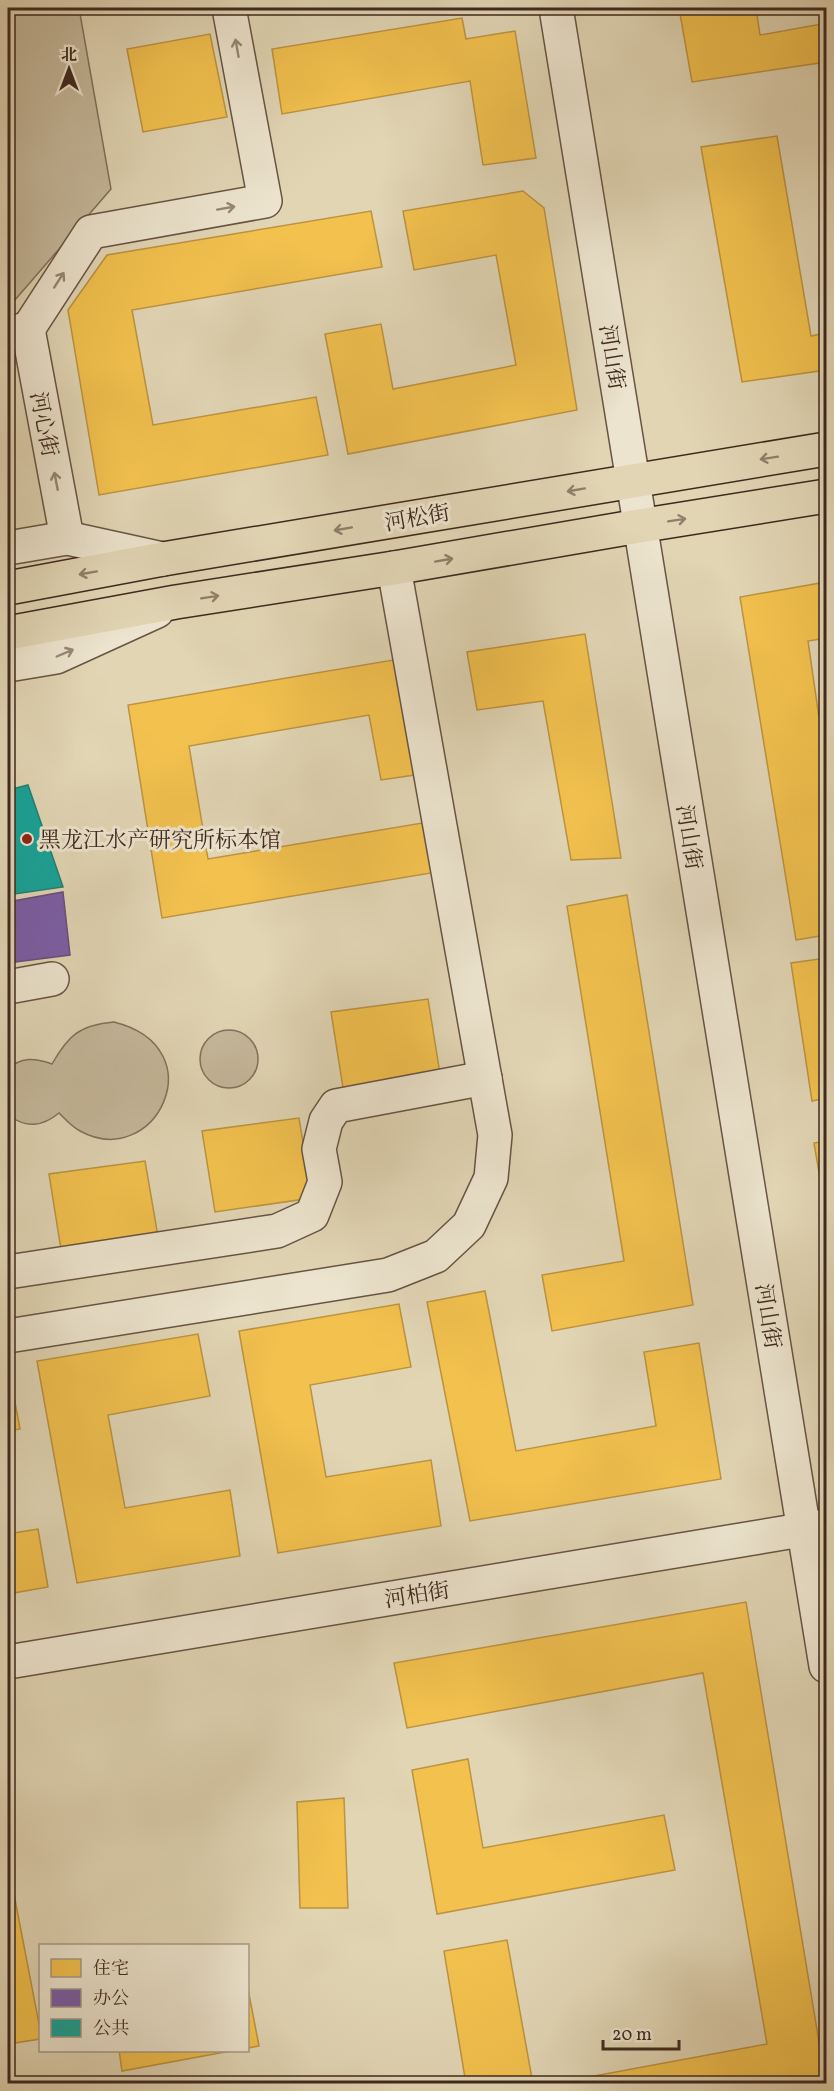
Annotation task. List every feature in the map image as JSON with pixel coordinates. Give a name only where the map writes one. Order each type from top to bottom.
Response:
[{"type":"main road","name":"河松街","points":[[8,588],[163,559],[826,449]]},
{"type":"main road","points":[[8,633],[176,602],[826,496]]},
{"type":"street","points":[[17,331],[91,232],[265,201],[229,8]]},
{"type":"street","name":"河山街","points":[[556,8],[639,526],[815,1528],[826,1666]]},
{"type":"street","name":"河心街","points":[[17,331],[67,538]]},
{"type":"street","points":[[8,548],[67,538],[163,559]]},
{"type":"street","points":[[8,1336],[388,1275],[436,1256],[469,1225],[491,1179],[495,1135],[394,568]]},
{"type":"street","points":[[8,664],[56,657],[176,602]]},
{"type":"street","points":[[8,987],[52,979]]},
{"type":"street","points":[[8,1272],[277,1230],[312,1215],[325,1182],[319,1149],[326,1121],[336,1106],[485,1078]]},
{"type":"street","name":"河柏街","points":[[8,1662],[815,1528]]},
{"type":"shaded area","points":[[8,8],[79,8],[111,189],[8,308]]},
{"type":"shaded area","points":[[114,1022],[145,1036],[163,1056],[168,1079],[164,1102],[151,1121],[131,1135],[107,1139],[80,1131],[59,1113],[47,1121],[34,1124],[22,1123],[9,1116],[8,1070],[13,1065],[23,1060],[40,1060],[52,1064],[69,1039],[83,1029]]},
{"type":"shaded area","points":[[223,1030],[235,1030],[250,1038],[258,1053],[258,1065],[250,1080],[235,1088],[223,1088],[208,1080],[200,1065],[200,1053],[208,1038]]},
{"type":"building: 住宅","points":[[679,8],[756,8],[760,35],[822,24],[820,8],[826,8],[826,62],[692,82]]},
{"type":"building: 住宅","points":[[462,18],[466,39],[515,31],[536,158],[483,165],[470,81],[282,114],[272,49]]},
{"type":"building: 住宅","points":[[210,34],[227,117],[143,132],[127,49]]},
{"type":"building: 住宅","points":[[777,136],[811,336],[826,333],[826,370],[742,382],[701,147]]},
{"type":"building: 住宅","points":[[523,191],[544,208],[577,410],[348,454],[325,334],[381,324],[393,389],[516,365],[496,255],[414,270],[403,211]]},
{"type":"building: 住宅","points":[[371,211],[382,267],[132,310],[153,425],[316,397],[328,455],[99,495],[68,310],[107,255]]},
{"type":"building: 住宅","points":[[826,582],[826,638],[808,641],[826,766],[826,935],[796,940],[740,597]]},
{"type":"building: 住宅","points":[[585,634],[621,858],[571,860],[543,701],[477,710],[467,652]]},
{"type":"building: 住宅","points":[[399,659],[421,774],[381,780],[369,715],[189,746],[208,859],[428,822],[437,872],[162,918],[128,705]]},
{"type":"building: 住宅","points":[[627,895],[693,1305],[552,1331],[542,1275],[624,1261],[567,906]]},
{"type":"building: 住宅","points":[[826,958],[826,1098],[812,1101],[791,963]]},
{"type":"building: 住宅","points":[[428,999],[441,1080],[344,1094],[331,1012]]},
{"type":"building: 住宅","points":[[299,1118],[312,1198],[215,1212],[202,1131]]},
{"type":"building: 住宅","points":[[826,1141],[826,1214],[814,1143]]},
{"type":"building: 住宅","points":[[145,1161],[159,1242],[62,1256],[49,1174]]},
{"type":"building: 住宅","points":[[485,1291],[516,1451],[656,1426],[644,1352],[699,1343],[721,1479],[470,1521],[427,1302]]},
{"type":"building: 住宅","points":[[399,1304],[411,1367],[310,1385],[326,1477],[431,1460],[441,1526],[278,1553],[239,1331]]},
{"type":"building: 住宅","points":[[198,1334],[210,1396],[108,1415],[125,1508],[230,1490],[240,1556],[77,1583],[37,1361]]},
{"type":"building: 住宅","points":[[8,1370],[20,1429],[8,1431]]},
{"type":"building: 住宅","points":[[38,1529],[48,1587],[8,1594],[8,1534]]},
{"type":"building: 住宅","points":[[746,1602],[826,2084],[551,2084],[767,2044],[703,1673],[407,1728],[394,1663]]},
{"type":"building: 住宅","points":[[468,1759],[483,1848],[664,1815],[675,1870],[437,1914],[412,1770]]},
{"type":"building: 住宅","points":[[344,1798],[348,1908],[300,1908],[297,1802]]},
{"type":"building: 住宅","points":[[8,1863],[39,2024],[39,2039],[8,2044]]},
{"type":"building: 住宅","points":[[507,1940],[533,2084],[466,2084],[444,1951]]},
{"type":"building: 住宅","points":[[249,1994],[259,2046],[249,2048]]},
{"type":"building: 住宅","points":[[119,2052],[225,2052],[122,2071]]},
{"type":"building: 办公","points":[[63,892],[70,955],[8,963],[8,902]]},
{"type":"building: 公共","name":"黑龙江水产研究所标本馆","points":[[28,785],[63,887],[8,895],[8,790]]},
{"type":"place","name":"黑龙江水产研究所标本馆","points":[[27,839]]}]
